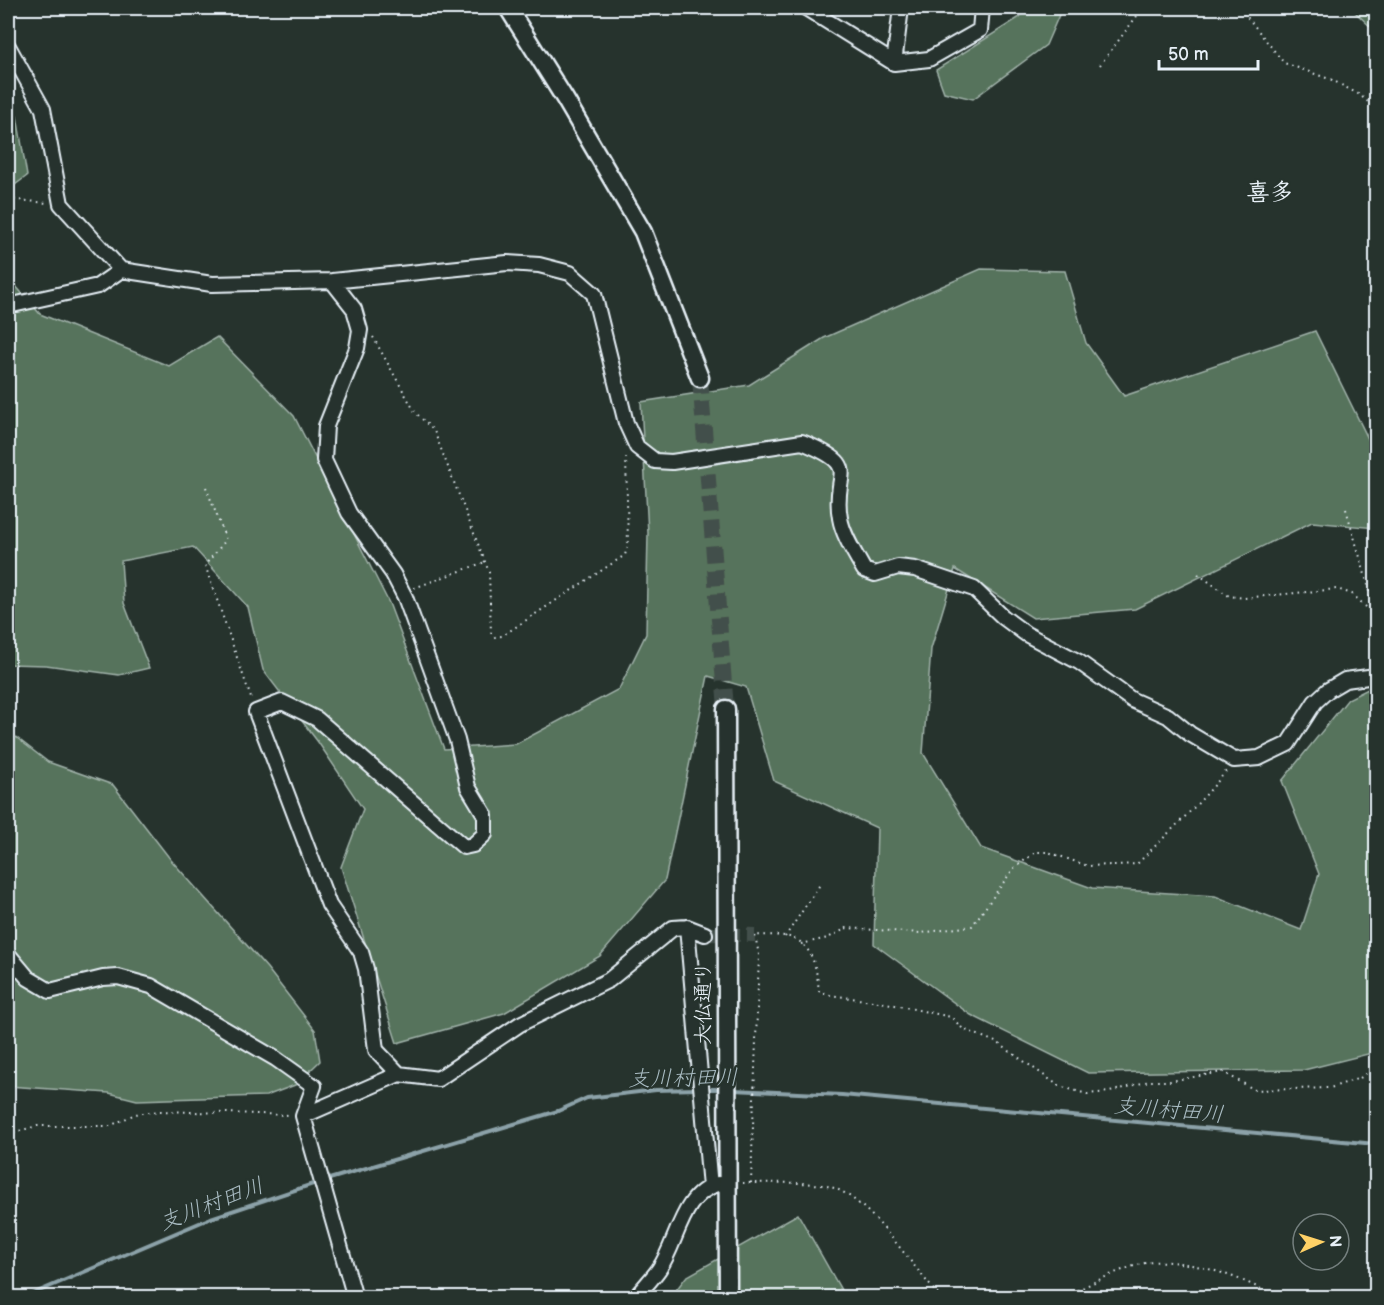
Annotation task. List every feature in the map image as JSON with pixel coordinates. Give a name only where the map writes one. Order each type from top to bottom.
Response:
[{"type":"street","points":[[508,8],[643,232],[700,378]]},
{"type":"street","points":[[894,63],[901,8]]},
{"type":"street","points":[[813,9],[894,63],[929,59],[980,30],[982,8]]},
{"type":"street","points":[[8,46],[43,109],[61,204],[122,270],[212,284],[332,281],[507,263],[539,265],[570,273],[594,294],[626,423],[637,447],[655,461],[672,462],[802,442],[821,450],[836,459],[843,473],[840,519],[864,570],[875,573],[898,567],[915,568],[974,589],[1026,634],[1079,662],[1132,700],[1167,716],[1198,739],[1234,760],[1259,759],[1288,744],[1315,702],[1329,690],[1345,680],[1377,676]]},
{"type":"street","points":[[8,306],[98,286],[122,270]]},
{"type":"street","points":[[332,281],[354,309],[359,324],[357,348],[326,426],[324,460],[349,513],[393,574],[402,592],[457,740],[468,787],[485,814],[485,834],[473,845],[464,847],[316,719],[282,702],[256,712],[329,905],[361,952],[366,969],[376,1050],[399,1074]]},
{"type":"street","name":"大仏通り","points":[[726,709],[728,1298]]},
{"type":"street","points":[[687,927],[710,1186]]},
{"type":"street","points":[[303,1116],[399,1074],[438,1079],[520,1024],[609,980],[673,928],[687,927],[705,934]]},
{"type":"street","points":[[8,954],[28,978],[50,991],[103,978],[118,977],[151,986],[276,1059],[314,1086],[303,1116],[355,1298]]},
{"type":"street","points":[[634,1298],[660,1268],[692,1202],[704,1188],[726,1182]]},
{"type":"path","points":[[1100,64],[1143,8]]},
{"type":"path","points":[[1240,8],[1284,63],[1332,80],[1360,94],[1377,109]]},
{"type":"path","points":[[8,199],[61,204]]},
{"type":"path","points":[[359,324],[368,330],[381,350],[415,412],[434,431],[485,562],[491,598],[491,633],[495,637],[502,636],[618,562],[625,555],[628,545],[626,455]]},
{"type":"path","points":[[206,488],[226,540],[205,565],[256,712]]},
{"type":"path","points":[[1346,509],[1368,585],[1372,611]]},
{"type":"path","points":[[402,592],[485,562]]},
{"type":"path","points":[[1198,574],[1228,596],[1244,598],[1337,589],[1352,594],[1377,616]]},
{"type":"path","points":[[801,944],[828,938],[847,928],[921,933],[972,926],[1014,868],[1036,852],[1048,852],[1088,866],[1137,864],[1202,801],[1234,760]]},
{"type":"path","points":[[785,937],[820,883]]},
{"type":"path","points":[[751,1183],[759,955],[756,934],[794,938],[801,944],[815,963],[819,991],[951,1017],[963,1029],[998,1043],[1059,1086],[1087,1094],[1110,1092],[1149,1081],[1170,1081],[1223,1072],[1255,1090],[1330,1088],[1360,1078],[1377,1067]]},
{"type":"path","points":[[8,1134],[37,1126],[110,1126],[135,1114],[159,1112],[303,1116]]},
{"type":"path","points":[[726,1182],[830,1186],[848,1194],[869,1213],[940,1297]]},
{"type":"path","points":[[1061,1298],[1142,1263],[1162,1262],[1190,1264],[1240,1279],[1277,1298]]},
{"type":"green space","points":[[1024,8],[1062,8],[1046,45],[973,99],[944,92],[936,70],[1020,17]]},
{"type":"green space","points":[[1351,8],[1376,8],[1376,32]]},
{"type":"green space","points":[[8,114],[17,116],[27,176],[8,190]]},
{"type":"green space","points":[[981,269],[1065,271],[1086,343],[1124,396],[1315,331],[1376,455],[1376,528],[1312,522],[1135,609],[1033,618],[955,569],[931,649],[923,753],[981,848],[1092,888],[1215,896],[1301,930],[1319,874],[1282,781],[1348,699],[1376,685],[1376,1052],[1304,1070],[1088,1073],[971,1015],[874,944],[877,828],[774,781],[746,687],[708,676],[665,880],[600,956],[504,1013],[397,1043],[341,867],[363,809],[318,742],[263,670],[248,607],[193,547],[121,561],[124,603],[149,668],[119,675],[46,665],[8,664],[8,277],[40,314],[169,366],[217,337],[294,416],[389,603],[444,749],[516,744],[619,689],[646,634],[648,533],[641,402],[749,385],[824,338]]},
{"type":"green space","points":[[8,731],[48,762],[113,785],[171,860],[267,968],[315,1030],[320,1061],[295,1085],[266,1096],[137,1100],[109,1093],[8,1086]]},
{"type":"green space","points":[[798,1214],[845,1297],[670,1298],[686,1277]]},
{"type":"waterway","name":"支川村田川","points":[[326,1180],[558,1111],[587,1098],[656,1090],[698,1089]]},
{"type":"waterway","name":"支川村田川","points":[[706,1089],[722,1089]]},
{"type":"waterway","name":"支川村田川","points":[[733,1090],[842,1095],[1376,1144]]},
{"type":"waterway","name":"支川村田川","points":[[23,1298],[211,1218],[319,1182]]},
{"type":"tunnel","points":[[700,378],[726,709]]},
{"type":"tunnel","points":[[705,934],[755,935]]},
{"type":"district","name":"喜多","points":[[1270,192]]}]
